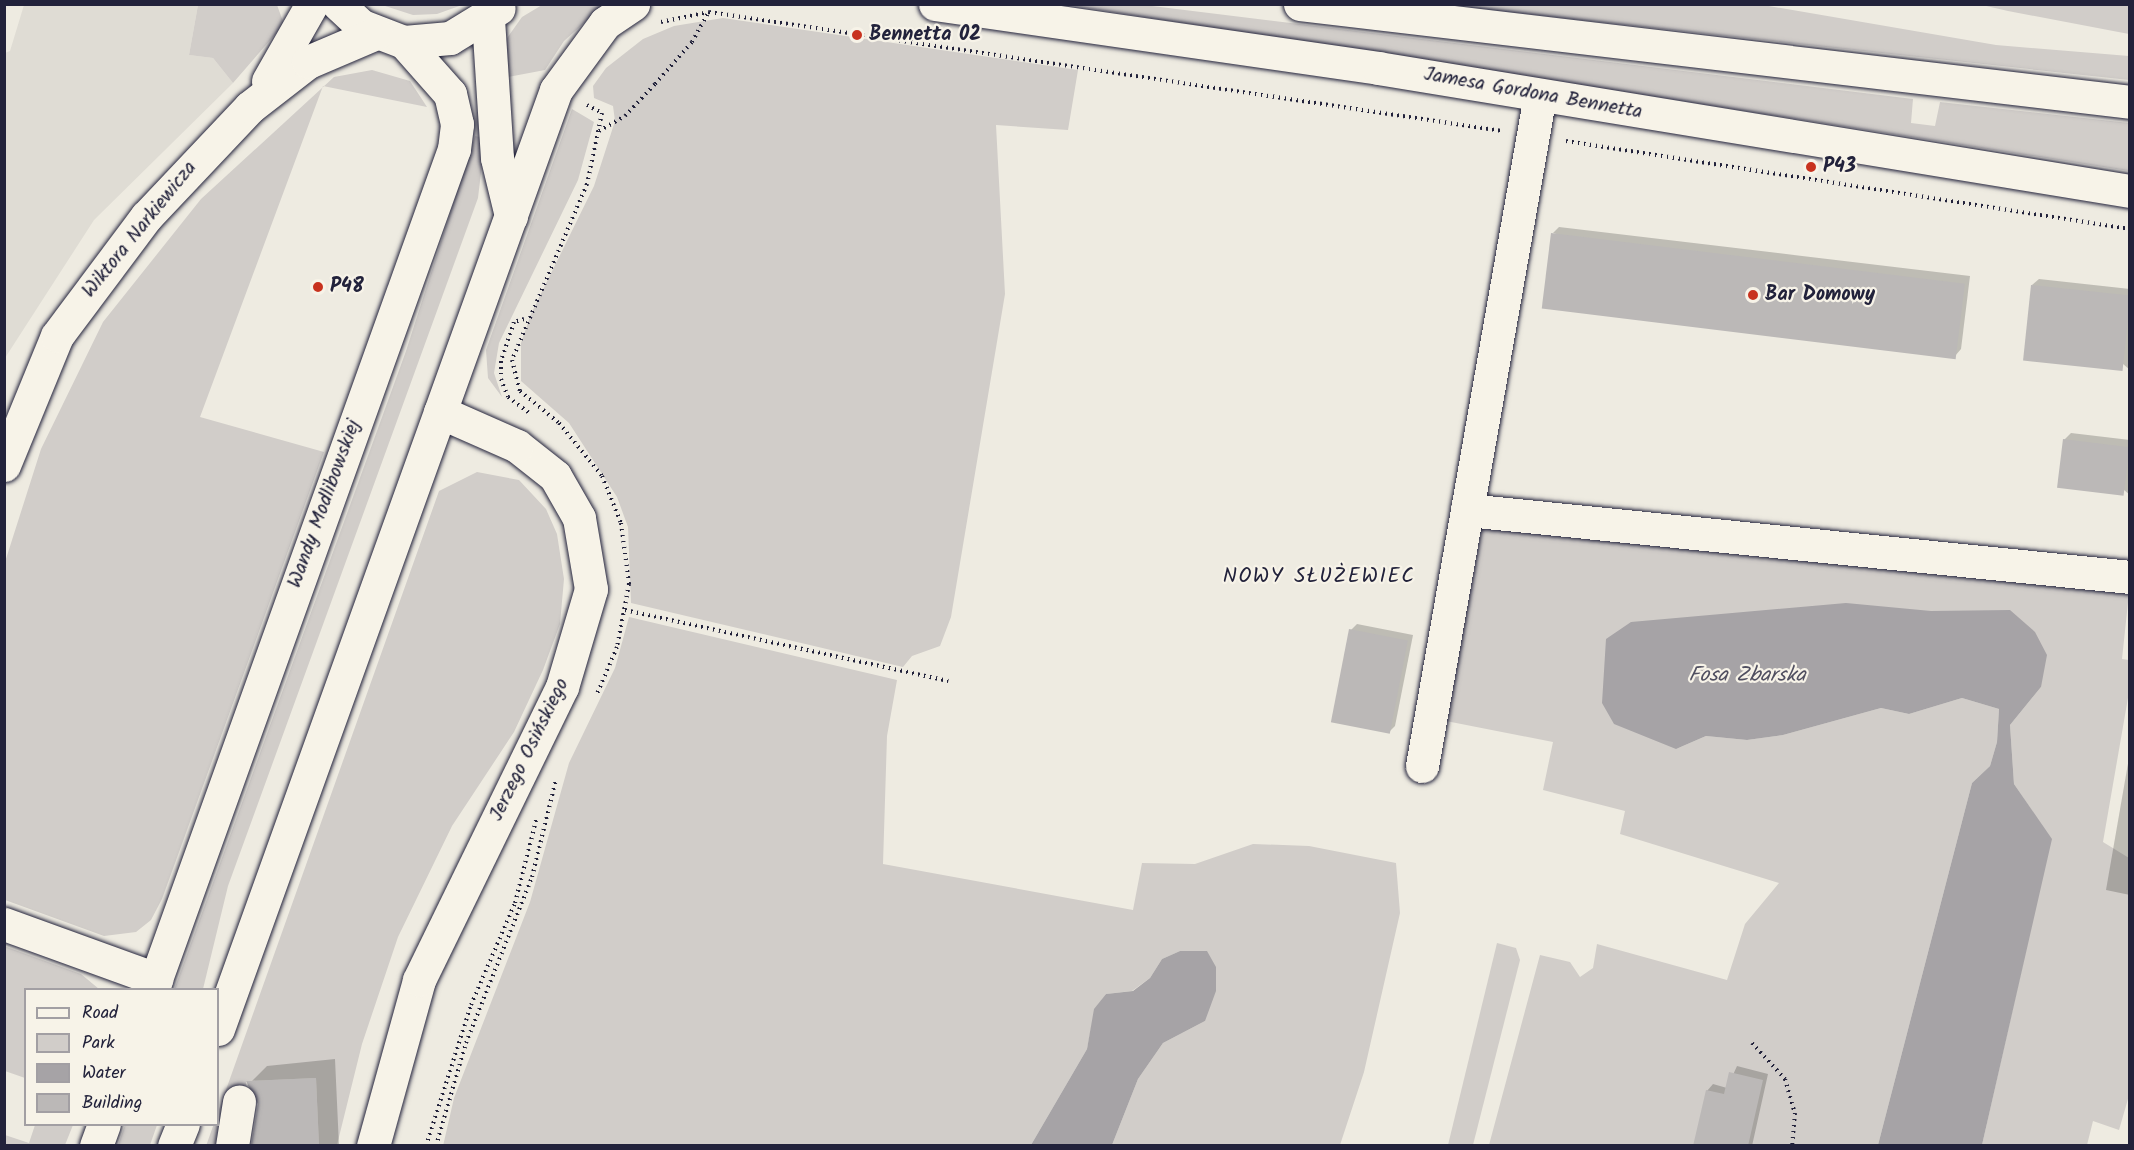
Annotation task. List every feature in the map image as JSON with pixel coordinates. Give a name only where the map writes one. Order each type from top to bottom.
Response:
[{"type":"main road","name":"Wiktora Narkiewicza","points":[[4,465],[57,336],[105,265],[250,107],[294,43],[312,4]]},
{"type":"main road","name":"Wandy Modlibowskiej","points":[[154,984],[454,149],[457,124],[450,94],[390,38],[338,4]]},
{"type":"main road","name":"Jamesa Gordona Bennetta","points":[[935,4],[1540,95],[2130,191]]},
{"type":"main road","points":[[1300,4],[2130,102]]},
{"type":"main road","name":"Wiktora Narkiewicza","points":[[250,107],[308,62],[390,38],[450,38],[495,12]]},
{"type":"main road","points":[[495,12],[497,158],[511,216]]},
{"type":"main road","points":[[219,1026],[556,90],[605,23],[645,14]]},
{"type":"main road","points":[[1422,766],[1540,95]]},
{"type":"main road","name":"Jerzego Osińskiego","points":[[373,1146],[419,980],[562,687],[591,589],[584,534],[555,476],[517,446],[440,412]]},
{"type":"main road","points":[[1467,510],[2130,578]]},
{"type":"main road","points":[[4,924],[154,984]]},
{"type":"main road","points":[[232,1146],[239,1102]]},
{"type":"main road","points":[[96,1146],[104,1126]]},
{"type":"main road","points":[[174,1146],[183,1126]]},
{"type":"main road","points":[[184,1146],[188,1126]]},
{"type":"path","points":[[645,14],[709,12],[1534,136],[2130,229]]},
{"type":"path","points":[[598,132],[625,116],[655,84],[692,42],[709,12]]},
{"type":"path","points":[[581,102],[585,93]]},
{"type":"path","points":[[625,610],[948,681]]},
{"type":"path","points":[[1752,1043],[1785,1079],[1795,1113],[1792,1146]]},
{"type":"shaded area","points":[[24,5],[198,5],[189,55],[213,58],[233,83],[94,220],[5,358],[5,53],[10,51]]},
{"type":"green space","points":[[198,5],[277,5],[284,24],[233,83],[213,58],[189,55]]},
{"type":"green space","points":[[382,5],[462,5],[437,14],[413,15]]},
{"type":"green space","points":[[542,5],[604,5],[564,41],[545,70],[503,78],[505,41],[522,17]]},
{"type":"green space","points":[[1068,5],[1144,5],[1913,99],[1911,123],[1935,126],[1940,102],[2129,123],[2129,171]]},
{"type":"green space","points":[[1443,5],[1763,5],[1996,45],[2129,56],[2129,80]]},
{"type":"green space","points":[[1982,5],[2129,5],[2129,34],[2008,11]]},
{"type":"green space","points":[[723,18],[1078,70],[1068,130],[996,125],[1005,294],[951,617],[940,646],[912,656],[903,667],[631,603],[628,527],[617,497],[569,423],[521,381],[521,343],[531,314],[594,186],[615,121],[613,106],[594,98],[593,86],[606,68],[643,39],[674,26]]},
{"type":"green space","points":[[372,70],[410,81],[427,107],[324,86],[334,77]]},
{"type":"green space","points":[[322,88],[200,417],[324,452],[162,899],[151,920],[136,932],[104,936],[5,900],[5,562],[41,449],[103,322],[201,199]]},
{"type":"green space","points":[[572,109],[594,122],[578,180],[499,343],[494,373],[502,397],[488,378],[486,350]]},
{"type":"green space","points":[[475,136],[485,138],[478,198],[228,886],[203,988],[175,988],[406,351]]},
{"type":"green space","points":[[477,472],[519,480],[546,509],[557,534],[564,579],[560,624],[543,670],[514,732],[452,826],[398,937],[362,1044],[337,1145],[319,1145],[316,1078],[246,1081],[246,1093],[221,1145],[206,1146],[213,1126],[219,1126],[219,1109],[439,491]]},
{"type":"green space","points":[[1482,528],[2129,593],[2122,659],[2129,660],[2129,692],[2103,842],[2129,858],[2130,1092],[2119,1130],[2093,1121],[2087,1145],[1982,1145],[2051,839],[2014,784],[2010,725],[2041,687],[2040,643],[2010,611],[1931,611],[1676,749],[1706,736],[1747,740],[1783,735],[1881,708],[1909,714],[1962,698],[1999,709],[1997,742],[1990,766],[1972,783],[1878,1145],[1489,1145],[1540,955],[1570,962],[1580,977],[1593,968],[1597,944],[1727,980],[1745,924],[1779,883],[1620,834],[1625,811],[1543,790],[1553,742],[1446,721]]},
{"type":"green space","points":[[629,617],[897,680],[887,736],[883,864],[1133,910],[1142,863],[1195,864],[1253,844],[1309,846],[1396,863],[1400,913],[1364,1072],[1340,1145],[1112,1145],[1138,1079],[1163,1043],[1205,1021],[1180,951],[1162,959],[1150,978],[1132,991],[1106,994],[1095,1009],[1087,1049],[1031,1145],[443,1146],[454,1098],[530,902],[569,763],[615,668]]},
{"type":"green space","points":[[1497,943],[1516,948],[1520,960],[1473,1145],[1448,1145]]},
{"type":"green space","points":[[4,946],[81,974],[98,988],[24,988],[24,1078],[5,1071]]},
{"type":"green space","points":[[34,1126],[73,1126],[65,1145],[5,1145],[5,1135],[29,1143]]},
{"type":"green space","points":[[125,1126],[157,1126],[150,1145],[118,1145]]},
{"type":"water","name":"Fosa Zbarska","points":[[1846,603],[1931,611],[2010,610],[2035,632],[2047,655],[2041,687],[2010,725],[2014,784],[2052,839],[1982,1145],[1878,1145],[1972,783],[1990,766],[1997,742],[1999,709],[1962,698],[1909,714],[1881,708],[1783,735],[1747,740],[1706,736],[1676,749],[1614,724],[1602,703],[1606,639],[1631,622]]},
{"type":"water","points":[[1180,951],[1207,951],[1216,967],[1216,991],[1205,1021],[1163,1043],[1138,1079],[1112,1145],[1031,1145],[1087,1049],[1094,1009],[1106,994],[1133,991],[1150,978],[1162,959]]},
{"type":"building","points":[[1551,233],[1965,284],[1956,359],[1542,308]]},
{"type":"building","points":[[2031,285],[2130,295],[2123,371],[2023,361]]},
{"type":"building","points":[[2063,439],[2130,447],[2124,496],[2057,488]]},
{"type":"building","points":[[1349,629],[1408,640],[1390,734],[1331,722]]},
{"type":"building","points":[[1729,1072],[1763,1080],[1748,1146],[1693,1146],[1706,1090],[1724,1094]]},
{"type":"building","points":[[316,1078],[319,1146],[251,1146],[258,1104],[246,1081]]},
{"type":"place","name":"Bennetta 02","points":[[857,35]]},
{"type":"place","name":"P43","points":[[1811,167]]},
{"type":"place","name":"P48","points":[[318,287]]},
{"type":"place","name":"Bar Domowy","points":[[1753,295]]},
{"type":"district","name":"NOWY SŁUŻEWIEC","points":[[1319,577]]}]
